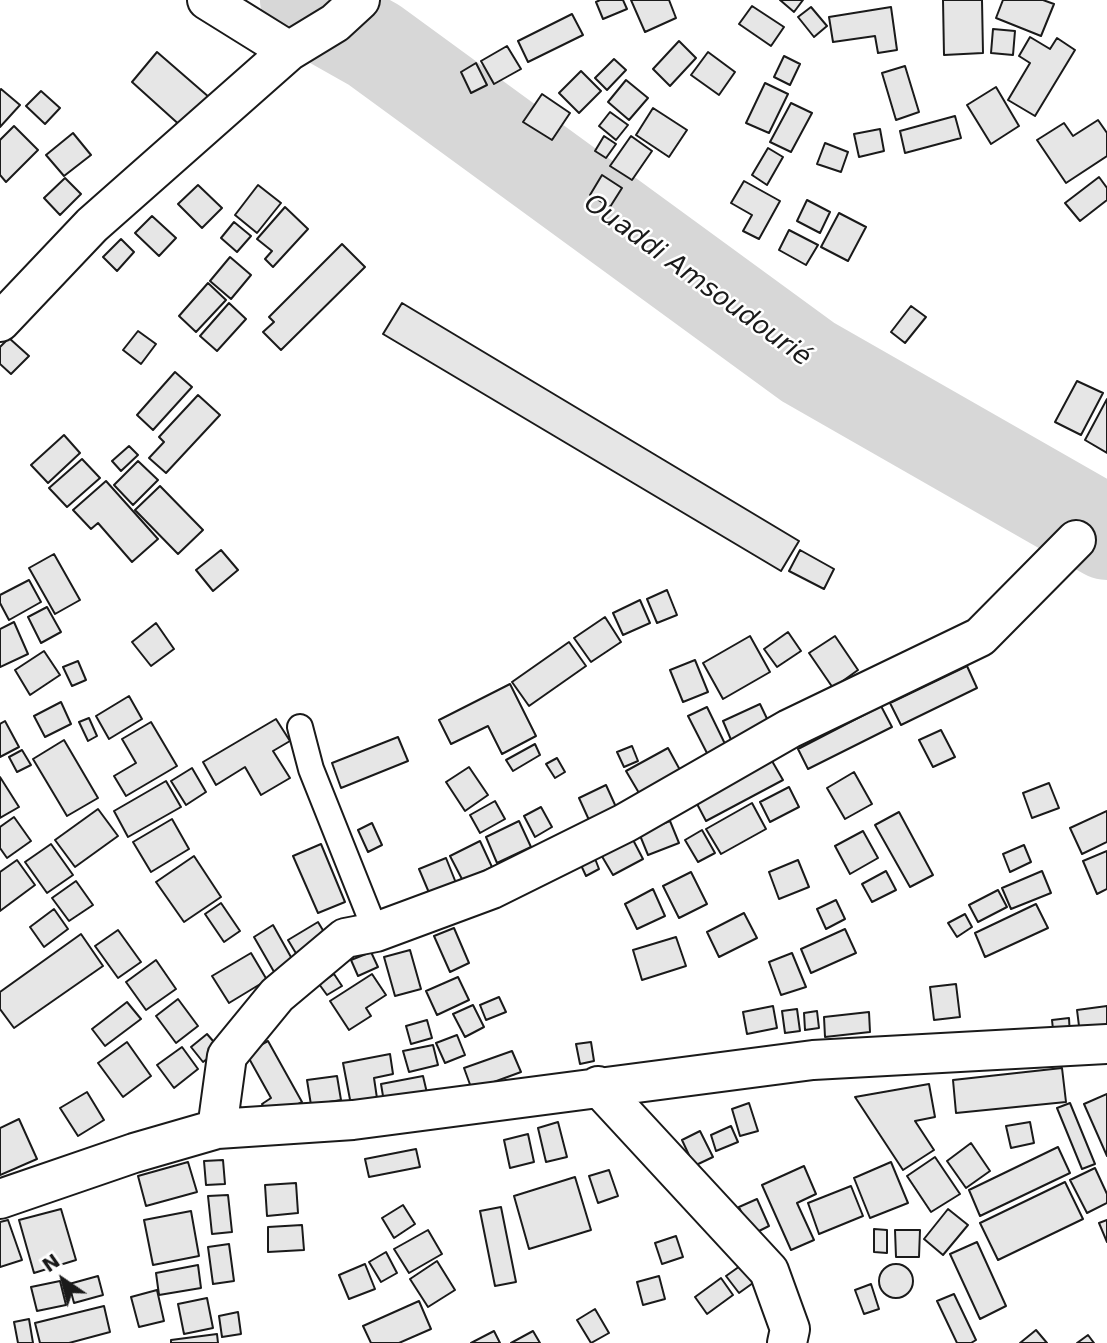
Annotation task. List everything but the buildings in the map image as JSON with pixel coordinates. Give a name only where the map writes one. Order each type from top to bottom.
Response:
[{"type":"street","points":[[207,0],[289,51]]},
{"type":"street","points":[[0,322],[92,225],[289,51],[335,23],[360,0]]},
{"type":"street","points":[[217,1129],[227,1056],[277,995],[345,938],[376,932],[492,889],[625,823],[789,729],[980,637],[1076,540]]},
{"type":"street","points":[[0,1199],[134,1153],[217,1129],[353,1119],[813,1060],[1107,1044]]},
{"type":"street","points":[[598,1086],[769,1271],[790,1329],[787,1343]]},
{"type":"lane","points":[[300,727],[314,779],[376,932]]},
{"type":"waterway","name":"Ouaddi Amsoudourié","points":[[307,0],[335,23],[374,45],[808,362],[1107,533]]}]
